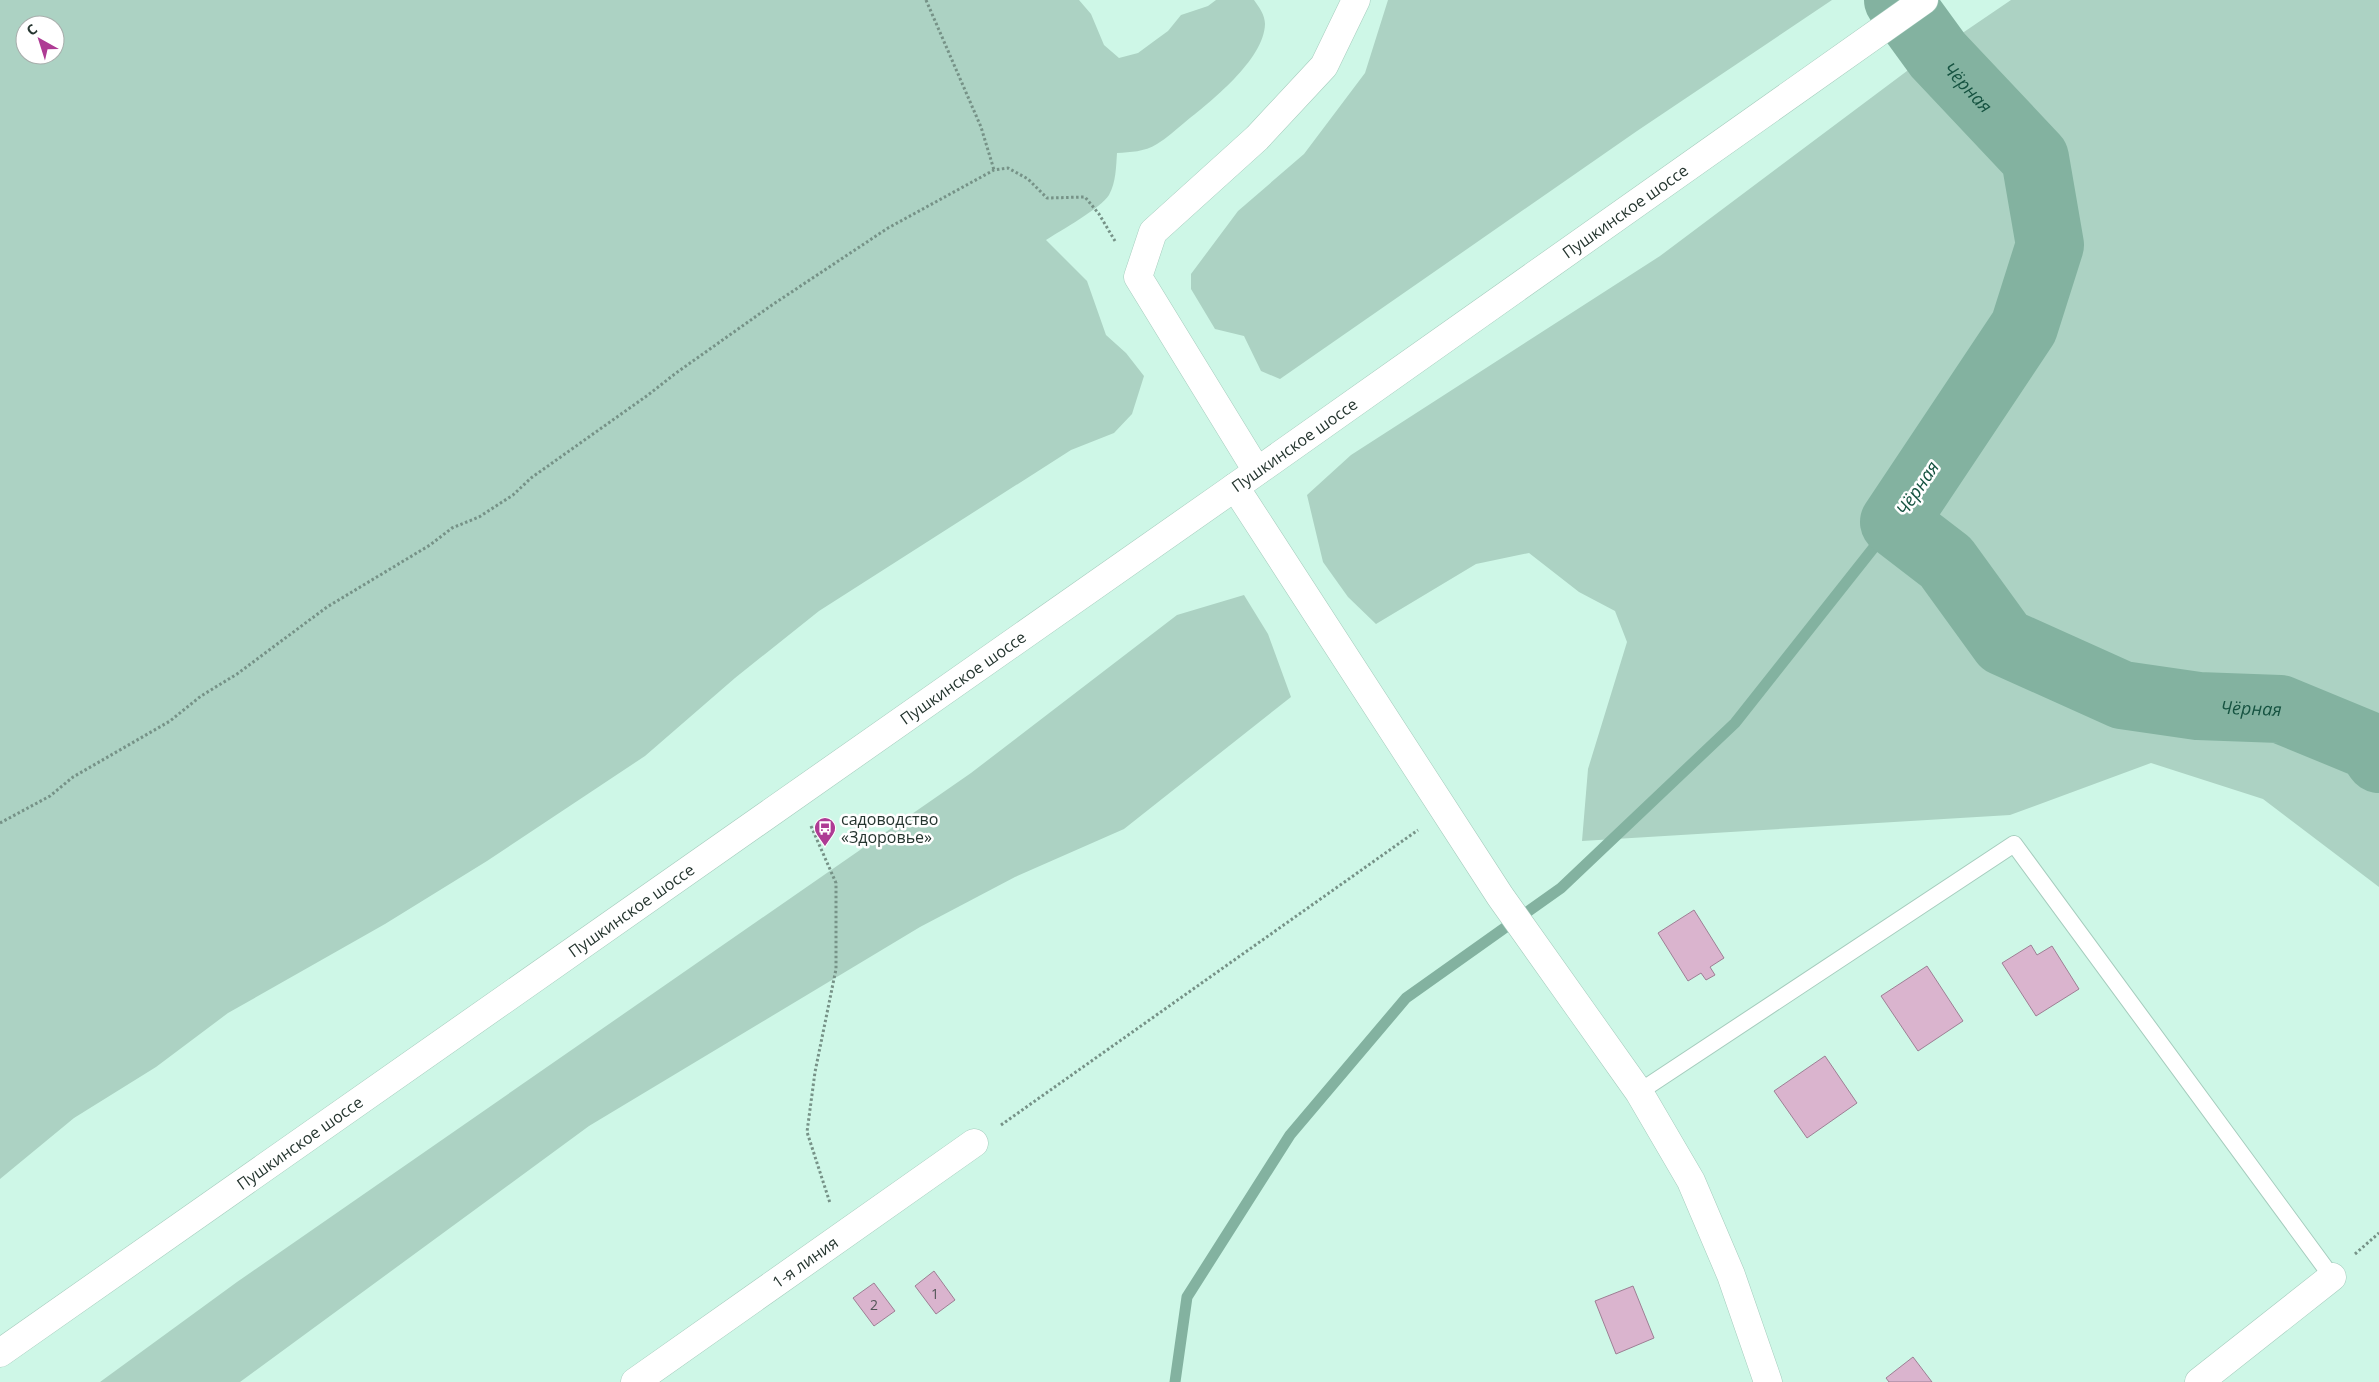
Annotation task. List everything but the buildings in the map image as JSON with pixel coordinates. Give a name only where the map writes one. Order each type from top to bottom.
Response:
[{"type":"main road","points":[[1257,471],[1138,277],[1153,232],[1257,138],[1324,66],[1356,0]]},
{"type":"main road","name":"Пушкинское шоссе","points":[[0,1353],[1235,488],[1923,0]]},
{"type":"main road","points":[[1235,488],[1500,896],[1638,1092],[1691,1181],[1732,1275],[1768,1382]]},
{"type":"main road","name":"1-я линия","points":[[635,1382],[974,1143]]},
{"type":"main road","points":[[2199,1382],[2332,1277]]},
{"type":"lane","points":[[1638,1092],[2014,844],[2332,1277]]},
{"type":"path","points":[[926,0],[980,127],[994,170]]},
{"type":"path","points":[[0,823],[50,796],[73,776],[170,721],[201,696],[237,674],[327,607],[430,545],[452,528],[479,517],[513,495],[531,478],[676,373],[868,241],[943,196],[994,170],[1008,168],[1028,180],[1047,198],[1085,197],[1099,214],[1138,277]]},
{"type":"path","points":[[797,793],[836,883],[836,969],[815,1072],[807,1132],[831,1205]]},
{"type":"path","points":[[974,1143],[1413,834],[1442,807]]},
{"type":"green space","points":[[0,0],[1079,0],[1091,14],[1104,45],[1119,58],[1138,53],[1168,31],[1181,15],[1208,6],[1216,0],[1254,0],[1263,14],[1265,24],[1256,52],[1246,66],[1221,92],[1161,142],[1142,150],[1117,153],[1114,180],[1109,195],[1105,200],[1089,213],[1046,240],[1087,281],[1106,335],[1126,353],[1144,376],[1132,414],[1114,433],[1071,450],[819,611],[735,678],[645,756],[487,861],[385,924],[228,1013],[156,1067],[74,1118],[0,1179]]},
{"type":"green space","points":[[1388,0],[1832,0],[1637,131],[1280,379],[1261,371],[1244,336],[1215,329],[1191,289],[1191,274],[1238,211],[1304,154],[1365,73]]},
{"type":"green space","points":[[2011,0],[2379,0],[2379,887],[2263,799],[2151,763],[2010,815],[1582,841],[1588,769],[1627,642],[1615,611],[1579,592],[1529,553],[1476,564],[1376,624],[1348,597],[1323,562],[1307,495],[1351,455],[1660,256],[1911,68]]},
{"type":"green space","points":[[1244,595],[1268,634],[1291,697],[1124,829],[1015,877],[920,927],[589,1126],[240,1382],[100,1382],[237,1282],[971,773],[1177,615]]},
{"type":"waterway","name":"Чёрная","points":[[1898,0],[1938,55],[2035,158],[2050,245],[2024,327],[1894,522],[1946,562],[2004,642],[2122,695],[2198,706],[2280,709],[2370,746],[2379,759]]},
{"type":"waterway","points":[[1175,1382],[1187,1297],[1290,1135],[1406,998],[1561,888],[1735,723],[1894,522]]},
{"type":"place","name":"садоводство «Здоровье»","points":[[825,847]]}]
